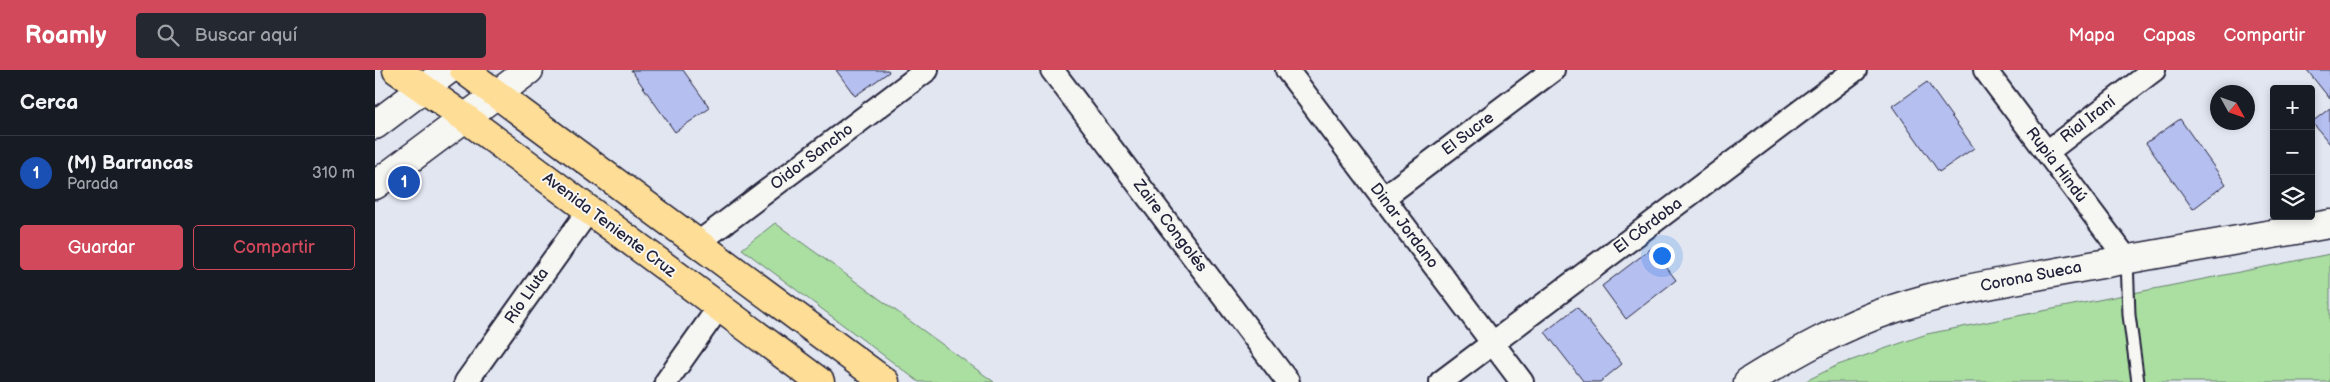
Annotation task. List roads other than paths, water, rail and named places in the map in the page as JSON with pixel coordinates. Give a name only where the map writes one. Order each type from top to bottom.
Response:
[{"type":"main road","name":"Avenida Teniente Cruz","points":[[397,70],[464,117],[820,382]]},
{"type":"main road","points":[[464,70],[885,382]]},
{"type":"street","points":[[375,125],[448,70]]},
{"type":"street","points":[[375,184],[529,70]]},
{"type":"street","name":"Oidor Sancho","points":[[698,243],[927,70]]},
{"type":"street","name":"Zaire Congolés","points":[[1052,70],[1288,382]]},
{"type":"street","name":"Dinar Jordano","points":[[1287,70],[1522,382]]},
{"type":"street","name":"El Sucre","points":[[1383,198],[1553,70]]},
{"type":"street","name":"El Córdoba","points":[[1441,382],[1855,70]]},
{"type":"street","name":"Rupia Hindú","points":[[1985,70],[2127,259]]},
{"type":"street","name":"Rial Iraní","points":[[2047,152],[2154,70]]},
{"type":"street","name":"Río Lluta","points":[[466,382],[589,210]]},
{"type":"street","name":"Corona Sueca","points":[[1748,382],[1797,354],[1892,309],[1970,289],[2127,259],[2330,224]]},
{"type":"street","points":[[666,382],[719,307]]},
{"type":"lane","points":[[2127,259],[2129,315],[2138,382]]},
{"type":"place","name":"(M) Barrancas","points":[[404,182]]}]
